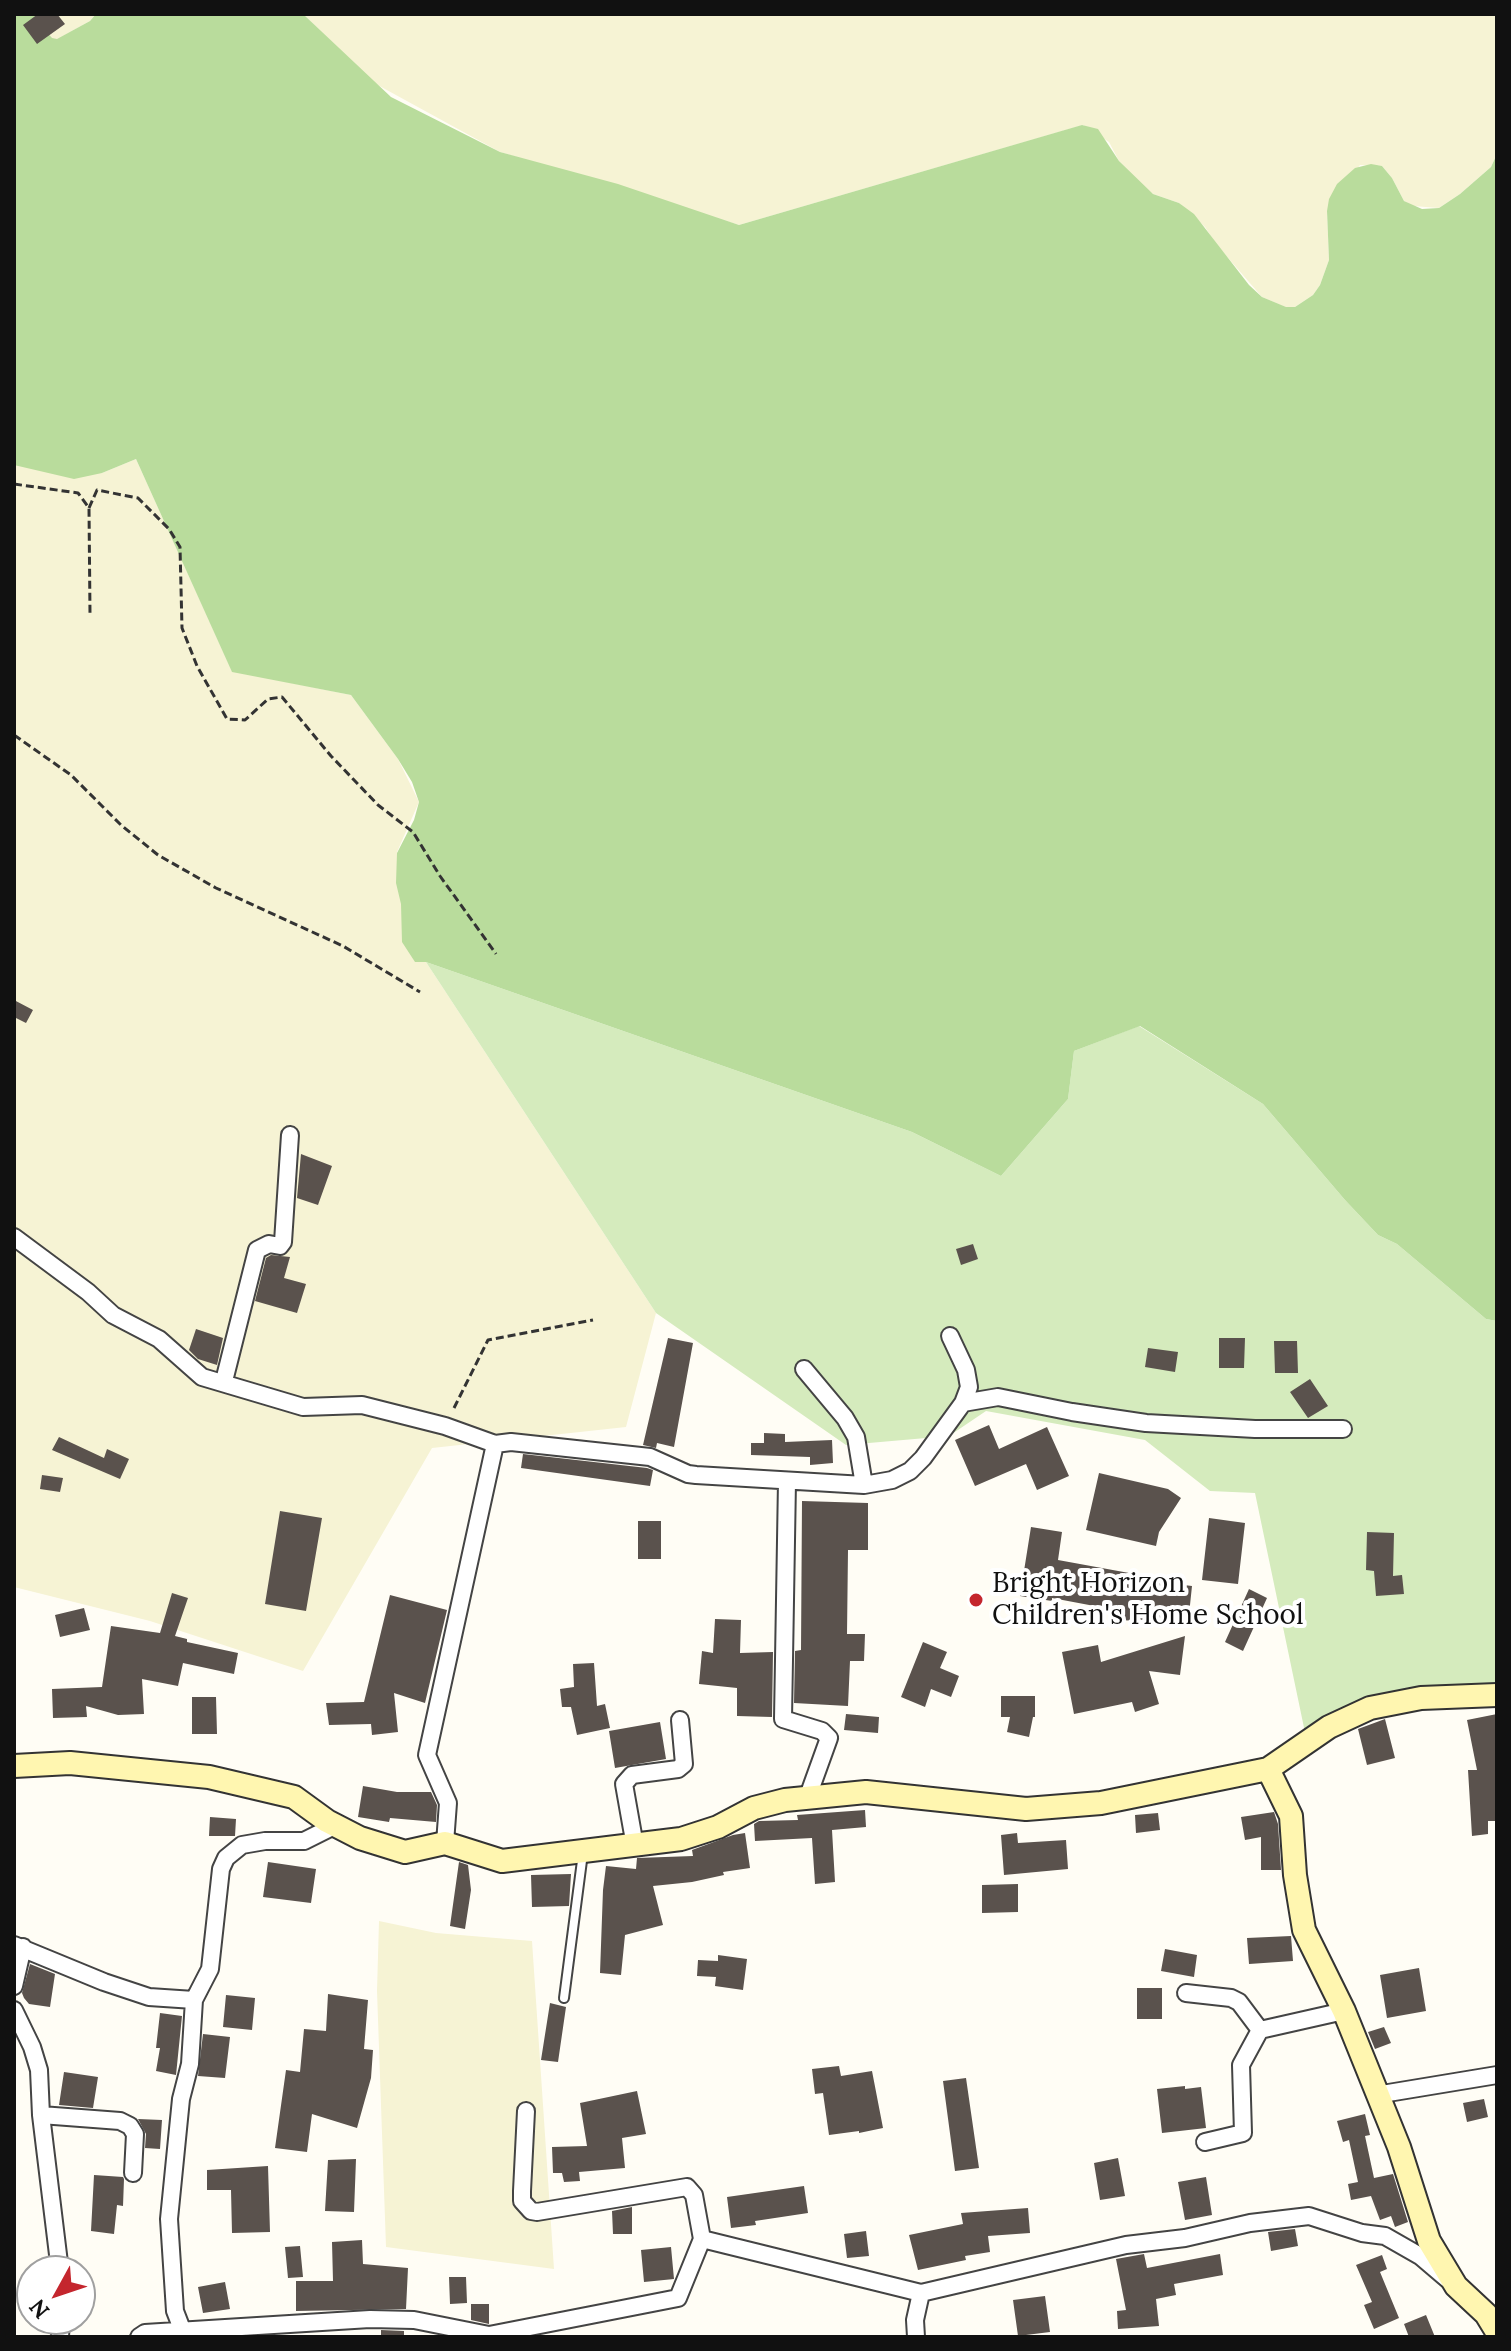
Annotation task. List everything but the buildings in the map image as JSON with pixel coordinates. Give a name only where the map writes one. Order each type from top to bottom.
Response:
[{"type":"street","points":[[224,1381],[257,1250],[269,1244],[280,1246],[283,1242],[290,1135]]},
{"type":"street","points":[[14,1237],[88,1292],[113,1315],[159,1339],[202,1377],[224,1381],[303,1407],[362,1405],[445,1426],[495,1444],[511,1442],[650,1457],[688,1474],[864,1485],[892,1480],[910,1471],[963,1403],[969,1387],[966,1370],[950,1336]]},
{"type":"street","points":[[804,1369],[845,1418],[856,1437],[864,1485]]},
{"type":"street","points":[[963,1403],[998,1397],[1146,1423],[1255,1429],[1343,1429]]},
{"type":"street","points":[[445,1843],[448,1803],[427,1755],[495,1444]]},
{"type":"street","points":[[787,1481],[783,1719],[822,1731],[829,1738],[807,1799]]},
{"type":"street","points":[[14,1766],[70,1763],[209,1777],[294,1797],[331,1823],[360,1838],[405,1852],[445,1843],[502,1861],[681,1839],[718,1827],[754,1808],[785,1800],[866,1792],[1026,1809],[1101,1803],[1268,1769],[1329,1727],[1370,1708],[1421,1698],[1497,1695]]},
{"type":"street","points":[[635,1846],[624,1784],[632,1775],[678,1769],[684,1764],[680,1720]]},
{"type":"street","points":[[1268,1769],[1291,1816],[1295,1875],[1304,1930],[1344,2011],[1399,2147],[1429,2241],[1456,2286]]},
{"type":"street","points":[[184,2334],[175,2311],[169,2219],[181,2099],[194,2032],[194,2000],[210,1969],[221,1869],[226,1858],[242,1845],[265,1841],[304,1841],[331,1823]]},
{"type":"street","points":[[14,1986],[18,1946],[149,1997],[194,2000]]},
{"type":"street","points":[[1186,1993],[1231,1998],[1239,2002],[1260,2030]]},
{"type":"street","points":[[14,2010],[39,2070],[41,2115],[58,2255]]},
{"type":"street","points":[[1205,2142],[1243,2133],[1241,2065],[1260,2030],[1344,2011]]},
{"type":"street","points":[[1376,2095],[1497,2075]]},
{"type":"street","points":[[139,2337],[145,2333],[184,2334],[370,2319],[414,2320],[489,2335],[678,2298],[702,2239],[694,2195],[687,2187],[537,2212],[526,2208],[522,2191],[526,2111]]},
{"type":"street","points":[[41,2115],[120,2121],[130,2126],[135,2134],[133,2173]]},
{"type":"street","points":[[702,2239],[921,2293],[1126,2245],[1309,2216],[1362,2233],[1385,2236],[1420,2256],[1494,2317]]},
{"type":"street","points":[[916,2337],[915,2320],[921,2293]]},
{"type":"lane","points":[[564,1998],[584,1852]]},
{"type":"path","points":[[14,484],[78,493],[89,508]]},
{"type":"path","points":[[90,614],[89,508],[97,490],[138,498],[169,529],[180,547],[182,628],[197,666],[227,719],[245,720],[268,699],[282,697],[331,756],[378,805],[413,832],[440,876],[496,954]]},
{"type":"path","points":[[14,735],[71,775],[121,825],[158,855],[216,888],[343,946],[420,992]]},
{"type":"path","points":[[445,1426],[488,1340],[593,1320]]},
{"type":"shaded area","points":[[40,14],[96,14],[90,21],[58,39],[52,39],[37,22]]},
{"type":"shaded area","points":[[303,14],[1497,14],[1497,154],[1491,167],[1439,208],[1413,206],[1404,201],[1382,166],[1360,165],[1327,211],[1329,260],[1320,285],[1313,295],[1295,307],[1285,307],[1262,297],[1205,227],[1179,203],[1153,194],[1139,183],[1119,161],[1109,142],[1083,125],[739,225],[500,152],[374,83]]},
{"type":"shaded area","points":[[136,459],[232,671],[351,695],[398,759],[419,802],[397,852],[426,962],[656,1313],[626,1427],[432,1448],[303,1671],[150,1621],[14,1587],[14,463],[102,473]]},
{"type":"shaded area","points":[[379,1921],[436,1933],[532,1941],[554,2269],[386,2247],[377,1991]]},
{"type":"green space","points":[[14,14],[40,14],[38,22],[52,38],[57,39],[90,21],[96,14],[303,14],[391,97],[500,152],[618,184],[739,225],[1082,125],[1098,129],[1119,161],[1153,194],[1179,203],[1194,214],[1249,285],[1262,297],[1286,307],[1295,307],[1313,295],[1320,285],[1329,260],[1329,199],[1337,184],[1355,168],[1371,164],[1382,166],[1404,201],[1422,209],[1439,208],[1491,167],[1497,154],[1497,1321],[1486,1319],[1397,1244],[1378,1235],[1263,1104],[1140,1026],[1074,1051],[1068,1099],[1001,1176],[912,1132],[426,962],[415,962],[402,942],[401,904],[396,883],[397,853],[414,820],[419,802],[412,782],[398,759],[351,695],[232,672],[136,459],[102,473],[74,479],[14,465]]},
{"type":"green space","points":[[426,962],[912,1132],[1001,1176],[1068,1099],[1074,1051],[1139,1026],[1263,1104],[1378,1235],[1397,1244],[1486,1319],[1497,1321],[1497,1695],[1370,1708],[1307,1742],[1255,1493],[1210,1491],[1145,1440],[986,1411],[949,1436],[846,1445],[656,1313]]},
{"type":"place","name":"Bright Horizon Children's Home School","points":[[976,1600]]}]
